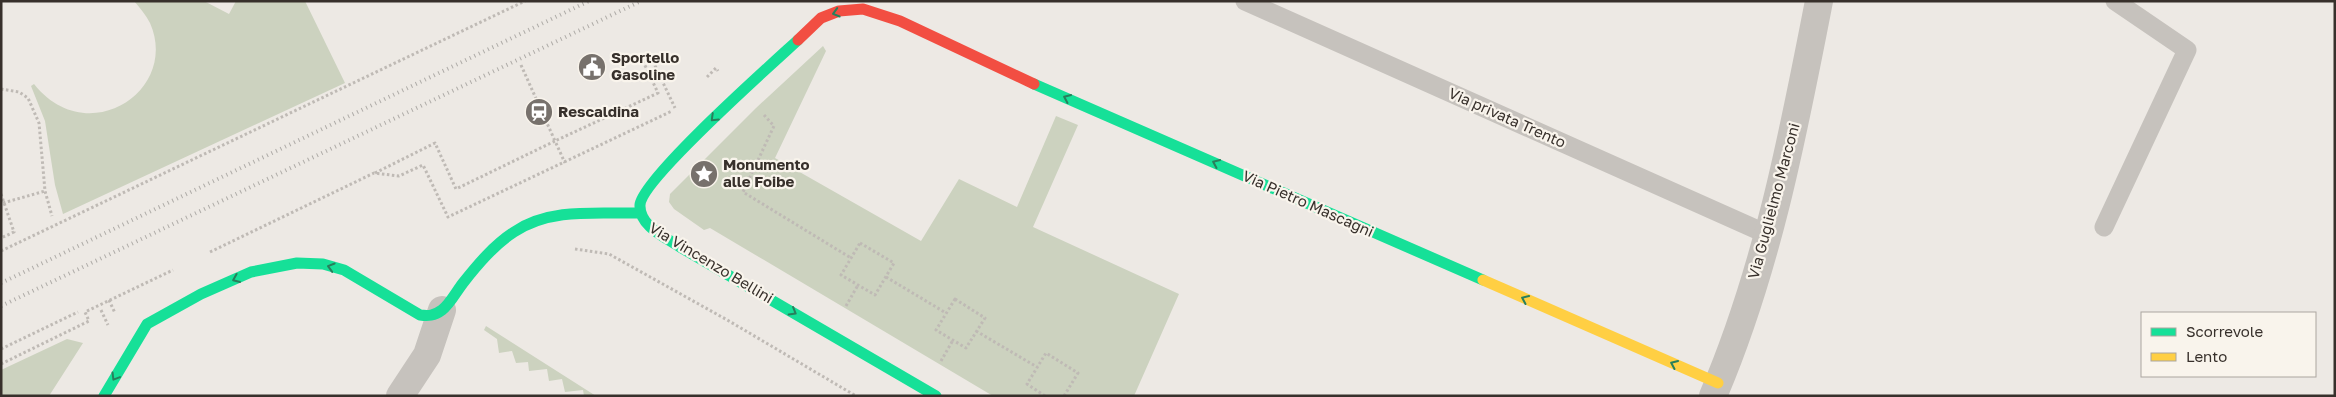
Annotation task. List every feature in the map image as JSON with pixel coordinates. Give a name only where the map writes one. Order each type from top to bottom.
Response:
[{"type":"street","name":"Via Guglielmo Marconi","points":[[1716,390],[1768,235],[1797,113],[1819,1]]},
{"type":"street","name":"Via Vincenzo Bellini","points":[[900,21],[863,9],[839,11],[821,18],[740,93],[651,183],[640,203],[640,213],[645,223],[680,247],[936,396]]},
{"type":"street","name":"Via Pietro Mascagni","points":[[900,21],[1045,89],[1716,390]]},
{"type":"street","points":[[400,396],[427,354],[442,310],[494,246],[521,226],[549,217],[568,214],[640,213]]},
{"type":"street","points":[[104,396],[147,324],[201,294],[251,272],[297,263],[323,264],[344,270],[420,315],[431,316],[442,310]]},
{"type":"lane","name":"Via privata Trento","points":[[1246,1],[1768,235]]},
{"type":"lane","points":[[2104,227],[2188,50],[2115,1]]},
{"type":"path","points":[[1,251],[525,1]]},
{"type":"path","points":[[206,254],[435,143],[456,189],[658,93],[642,59],[650,55],[675,108]]},
{"type":"path","points":[[521,65],[565,163]]},
{"type":"path","points":[[1,89],[20,92],[28,98],[38,123],[45,191],[52,216]]},
{"type":"path","points":[[740,93],[774,126],[743,192],[852,258]]},
{"type":"path","points":[[374,173],[399,176],[423,165],[448,217],[621,136]]},
{"type":"path","points":[[3,203],[45,191]]},
{"type":"path","points":[[1,194],[14,232],[1,238]]},
{"type":"path","points":[[860,243],[894,263],[886,277],[875,295],[841,275],[860,243]]},
{"type":"path","points":[[573,249],[609,254],[721,316],[856,396]]},
{"type":"path","points":[[1,364],[89,321],[85,312],[180,266]]},
{"type":"path","points":[[886,277],[946,313]]},
{"type":"path","points":[[842,313],[858,285]]},
{"type":"path","points":[[955,299],[985,318],[976,331],[966,348],[936,330],[955,299]]},
{"type":"path","points":[[1,349],[78,312]]},
{"type":"path","points":[[976,331],[1037,367]]},
{"type":"path","points":[[937,368],[953,340]]},
{"type":"path","points":[[1044,395],[1027,384],[1046,353],[1078,374],[1064,396]]},
{"type":"green space","points":[[134,1],[204,1],[229,14],[236,1],[305,1],[345,83],[63,214],[55,185],[45,121],[31,86],[34,84],[55,103],[79,112],[102,112],[123,104],[140,90],[152,71],[156,48],[150,23]]},
{"type":"green space","points":[[823,46],[826,51],[775,158],[921,241],[959,179],[1017,207],[1056,116],[1078,125],[1033,227],[1179,294],[1134,396],[993,396],[710,228],[704,230],[674,209],[669,202],[670,194],[756,108]]},
{"type":"green space","points":[[486,326],[596,396],[584,396],[583,390],[565,392],[562,379],[549,381],[547,369],[529,371],[528,362],[516,363],[512,351],[499,353],[497,339],[484,330]]},
{"type":"green space","points":[[67,339],[83,343],[49,396],[1,396],[1,370]]},
{"type":"railway","points":[[1,283],[589,1]]},
{"type":"railway","points":[[1,306],[641,1]]},
{"type":"traffic: fast","points":[[798,40],[710,122],[662,172],[646,192],[640,205],[641,212],[648,225],[667,239],[936,396]]},
{"type":"traffic: fast","points":[[1034,84],[1483,280]]},
{"type":"traffic: fast","points":[[104,396],[147,324],[201,294],[251,272],[297,263],[323,264],[344,270],[420,315],[431,315],[445,307],[460,286],[493,249],[507,237],[528,224],[559,215],[641,213]]},
{"type":"traffic: slow","points":[[1483,280],[1718,383]]},
{"type":"traffic: jam","points":[[798,40],[821,18],[839,11],[863,9],[900,21],[1034,84]]},
{"type":"place","name":"Sportello Gasoline","points":[[592,67]]},
{"type":"place","name":"Rescaldina","points":[[539,112]]},
{"type":"place","name":"Monumento alle Foibe","points":[[704,174]]}]
